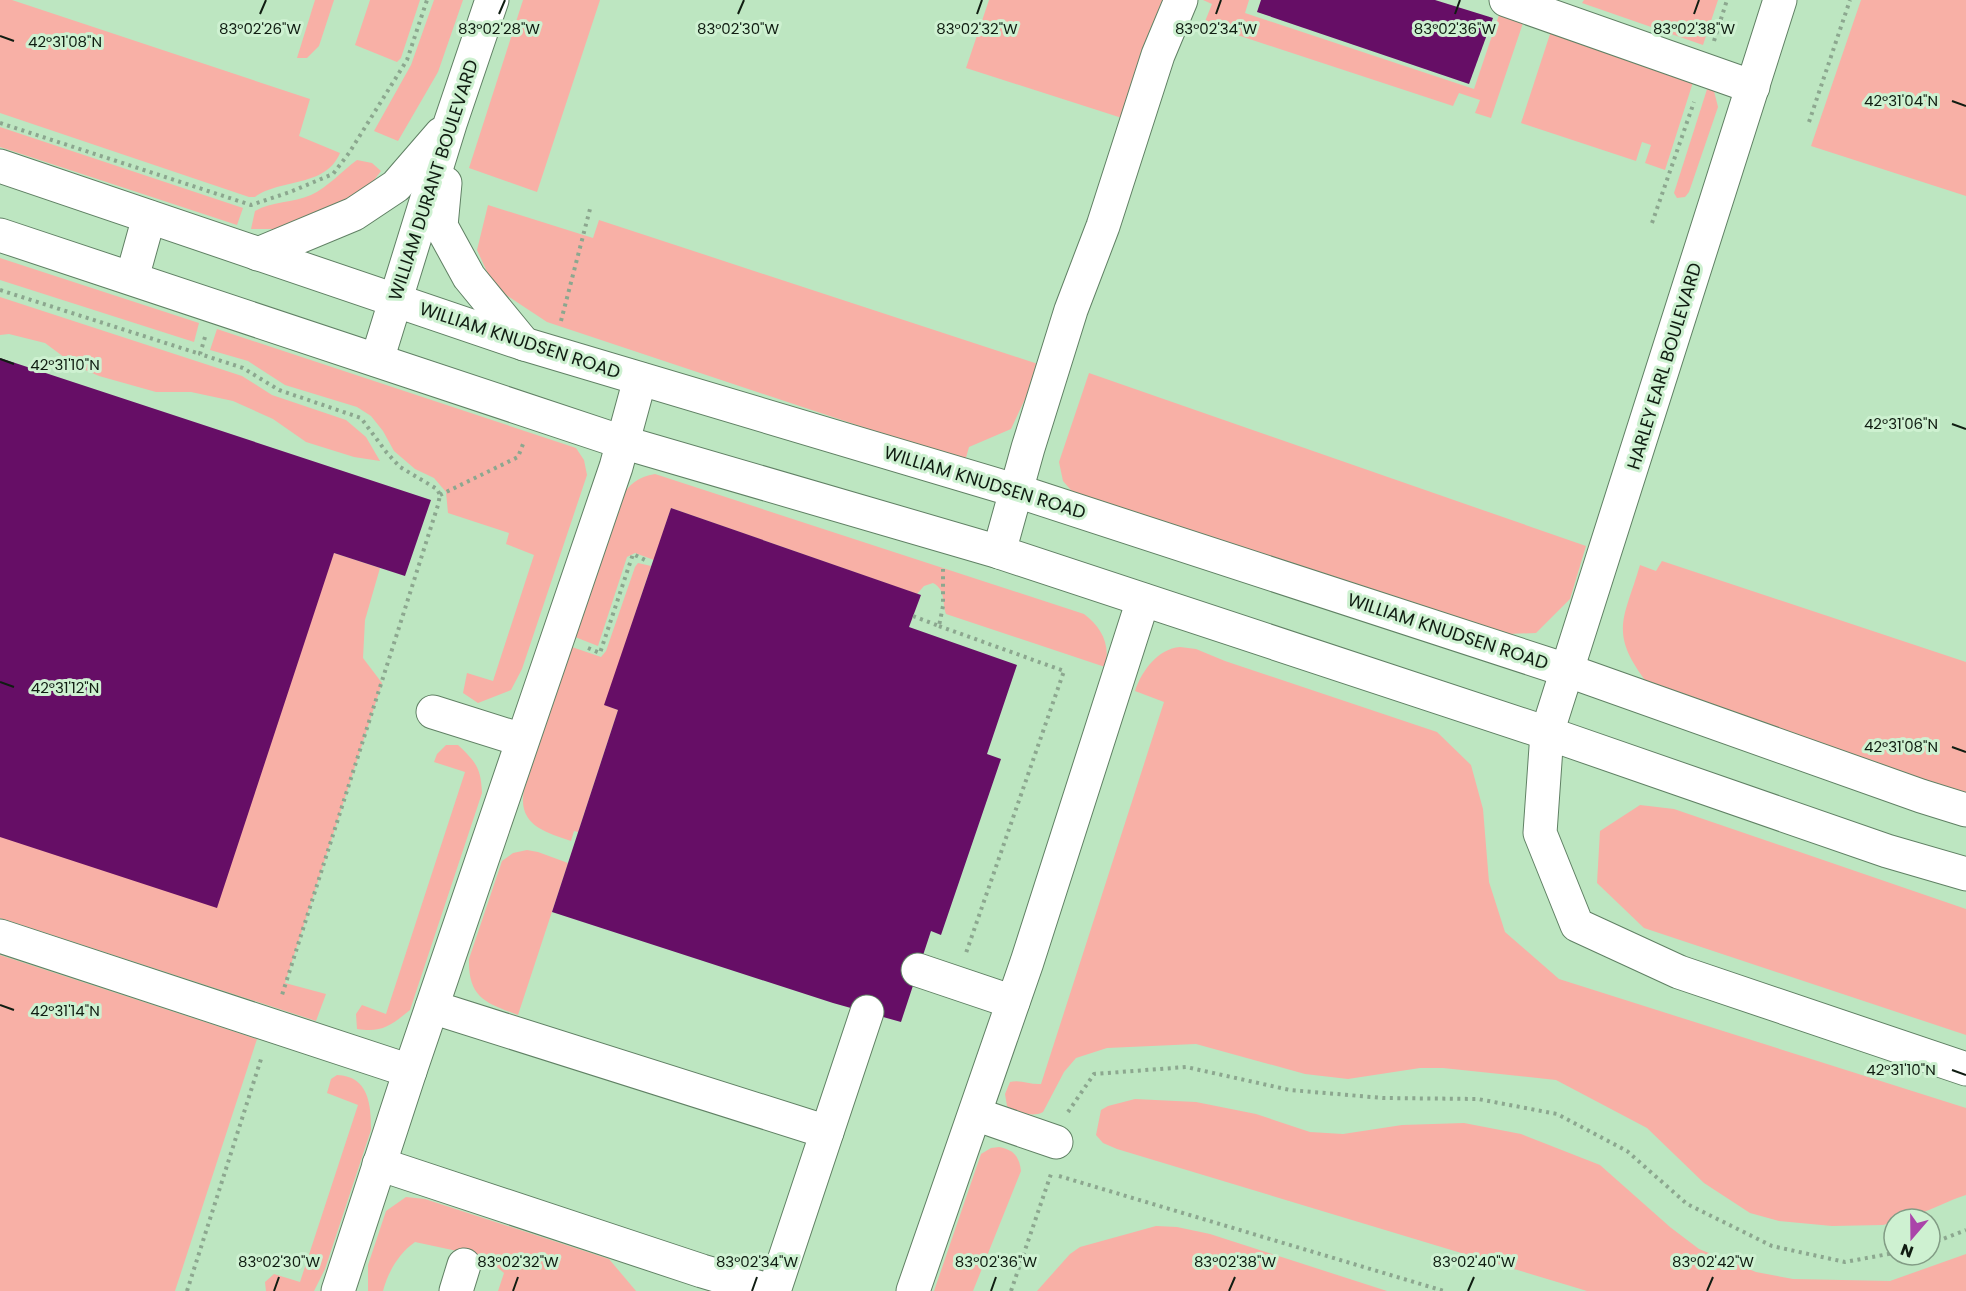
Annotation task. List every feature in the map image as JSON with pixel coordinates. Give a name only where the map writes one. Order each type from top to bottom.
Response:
[{"type":"lane","name":"WILLIAM DURANT BOULEVARD","points":[[377,360],[450,124],[492,0]]},
{"type":"lane","points":[[999,552],[1028,448],[1071,310],[1103,226],[1158,56],[1181,0]]},
{"type":"lane","points":[[1506,0],[1558,8],[1705,70],[1753,87]]},
{"type":"lane","name":"HARLEY EARL BOULEVARD","points":[[1780,0],[1569,670],[1547,733],[1540,833],[1577,925],[1679,972],[1966,1069]]},
{"type":"lane","points":[[258,254],[354,214],[396,186],[450,124]]},
{"type":"lane","points":[[450,124],[441,226],[469,277],[524,344]]},
{"type":"lane","name":"WILLIAM KNUDSEN ROAD","points":[[0,166],[524,344],[1017,491],[1569,670],[1966,810]]},
{"type":"lane","points":[[132,278],[149,217]]},
{"type":"lane","points":[[0,235],[622,442],[999,552],[1547,733],[1887,851],[1966,874]]},
{"type":"lane","points":[[338,1291],[622,442],[640,379]]},
{"type":"lane","points":[[913,1291],[1013,1002],[1143,600]]},
{"type":"lane","points":[[434,711],[522,740]]},
{"type":"lane","points":[[0,936],[410,1071]]},
{"type":"lane","points":[[918,970],[1013,1002]]},
{"type":"lane","points":[[432,1007],[827,1132]]},
{"type":"lane","points":[[379,1164],[702,1271],[772,1291],[867,1012]]},
{"type":"lane","points":[[975,1114],[1053,1158]]},
{"type":"path","points":[[0,123],[251,205],[333,174],[349,153],[407,60],[427,0]]},
{"type":"path","points":[[1652,223],[1727,0]]},
{"type":"path","points":[[1809,122],[1850,0]]},
{"type":"path","points":[[559,328],[590,209]]},
{"type":"path","points":[[0,290],[243,369],[279,390],[361,418],[400,467],[437,489],[440,495],[187,1291]]},
{"type":"path","points":[[200,354],[207,330]]},
{"type":"path","points":[[440,495],[518,458],[524,440]]},
{"type":"path","points":[[557,637],[600,653],[633,554],[647,561]]},
{"type":"path","points":[[939,626],[943,606],[943,567]]},
{"type":"path","points":[[913,616],[1064,671],[964,958]]},
{"type":"path","points":[[1011,1291],[1053,1158],[1061,1123],[1094,1074],[1186,1067],[1290,1090],[1383,1098],[1478,1099],[1557,1114],[1627,1151],[1687,1204],[1772,1246],[1845,1262],[1882,1254]]},
{"type":"path","points":[[1053,1158],[1444,1291]]},
{"type":"path","points":[[1942,1239],[1966,1230]]},
{"type":"shaded area","points":[[0,0],[1966,0],[1966,1291],[0,1291]]},
{"type":"shaded area","points":[[0,0],[12,0],[310,99],[299,136],[340,153],[324,172],[302,181],[277,187],[255,197],[249,197],[0,113]]},
{"type":"shaded area","points":[[315,0],[334,0],[319,46],[307,58],[297,58]]},
{"type":"shaded area","points":[[370,0],[420,0],[401,58],[397,62],[355,45]]},
{"type":"shaded area","points":[[434,0],[463,0],[438,72],[398,141],[374,131],[411,65]]},
{"type":"shaded area","points":[[523,0],[600,0],[537,192],[469,168]]},
{"type":"shaded area","points":[[989,0],[1171,0],[1125,119],[966,68]]},
{"type":"shaded area","points":[[1203,0],[1249,0],[1245,13],[1474,89],[1499,15],[1523,23],[1491,118],[1475,113],[1480,100],[1459,93],[1453,106],[1204,24],[1212,4]]},
{"type":"shaded area","points":[[1584,0],[1718,0],[1703,45],[1582,3]]},
{"type":"shaded area","points":[[1861,0],[1966,0],[1966,196],[1811,146]]},
{"type":"shaded area","points":[[1551,31],[1694,79],[1665,170],[1645,163],[1651,145],[1642,142],[1636,161],[1521,123]]},
{"type":"shaded area","points":[[1709,83],[1713,87],[1718,107],[1689,192],[1685,197],[1677,198],[1674,193]]},
{"type":"shaded area","points":[[0,127],[243,208],[237,225],[0,147]]},
{"type":"shaded area","points":[[357,160],[372,163],[381,171],[366,191],[280,229],[251,229],[255,211],[268,205],[317,192]]},
{"type":"shaded area","points":[[488,205],[593,238],[599,220],[1041,365],[1011,429],[969,447],[965,461],[547,322],[494,287],[477,250]]},
{"type":"shaded area","points":[[0,258],[199,323],[194,342],[0,280]]},
{"type":"shaded area","points":[[0,297],[242,376],[272,395],[346,420],[366,437],[380,461],[354,457],[306,442],[273,419],[233,401],[191,392],[156,392],[99,376],[76,366],[45,343],[9,334],[0,335]]},
{"type":"shaded area","points":[[217,329],[576,448],[584,460],[587,475],[522,669],[511,690],[478,703],[463,693],[467,673],[493,681],[534,555],[506,544],[509,533],[448,513],[446,492],[434,478],[415,469],[394,451],[371,416],[357,407],[285,385],[248,361],[210,350]]},
{"type":"shaded area","points":[[1089,373],[1586,546],[1570,599],[1536,633],[1508,634],[1077,497],[1063,481],[1059,462]]},
{"type":"shaded area","points":[[655,474],[1084,614],[1100,630],[1103,637],[1107,651],[1105,667],[946,614],[942,593],[933,583],[924,586],[917,594],[671,508],[654,560],[635,553],[627,557],[598,646],[575,637],[620,499],[634,482]]},
{"type":"shaded area","points":[[334,553],[380,568],[365,620],[363,658],[382,683],[285,983],[326,994],[316,1021],[0,918],[0,837]]},
{"type":"shaded area","points":[[1662,561],[1966,662],[1966,794],[1648,684],[1628,651],[1623,626],[1640,565],[1656,571]]},
{"type":"shaded area","points":[[638,563],[651,566],[605,705],[618,710],[578,832],[574,831],[571,841],[543,830],[529,819],[523,802],[524,790],[572,647],[601,657],[606,651]]},
{"type":"shaded area","points":[[1180,647],[1196,649],[1225,661],[1437,732],[1471,765],[1483,809],[1489,882],[1505,932],[1559,979],[1966,1108],[1966,1195],[1935,1207],[1882,1207],[1882,1225],[1832,1226],[1779,1221],[1750,1213],[1704,1183],[1647,1128],[1556,1080],[1443,1068],[1420,1068],[1348,1079],[1305,1074],[1196,1044],[1107,1048],[1076,1058],[1064,1072],[1043,1112],[1029,1114],[1007,1106],[1005,1094],[1010,1082],[1041,1084],[1164,702],[1135,691],[1152,662],[1172,649]]},
{"type":"shaded area","points":[[446,745],[458,745],[473,761],[479,771],[482,793],[410,1010],[386,1027],[374,1030],[357,1029],[356,1014],[362,1005],[386,1014],[465,772],[434,762],[437,754]]},
{"type":"shaded area","points":[[1640,805],[1674,809],[1966,909],[1966,1035],[1644,928],[1597,883],[1600,831]]},
{"type":"shaded area","points":[[527,850],[568,863],[518,1015],[497,1007],[481,997],[472,983],[469,959],[502,861],[513,853]]},
{"type":"shaded area","points":[[0,955],[257,1039],[175,1291],[0,1291]]},
{"type":"shaded area","points":[[337,1075],[356,1080],[362,1086],[369,1102],[371,1130],[325,1269],[314,1291],[266,1291],[265,1282],[274,1274],[300,1282],[358,1105],[327,1093],[331,1079]]},
{"type":"shaded area","points":[[1135,1099],[1196,1102],[1256,1114],[1310,1132],[1343,1134],[1402,1125],[1464,1123],[1521,1134],[1600,1165],[1670,1227],[1699,1249],[1756,1272],[1793,1279],[1890,1281],[1929,1267],[1942,1267],[1942,1263],[1966,1254],[1966,1291],[1587,1291],[1117,1149],[1103,1143],[1096,1135],[1101,1110]]},
{"type":"shaded area","points":[[999,1147],[1014,1154],[1019,1161],[1021,1171],[973,1291],[934,1291],[981,1154],[991,1148]]},
{"type":"shaded area","points":[[406,1197],[425,1199],[609,1259],[636,1291],[498,1291],[504,1273],[485,1257],[415,1242],[395,1264],[383,1291],[368,1291],[368,1265],[386,1211]]},
{"type":"shaded area","points":[[1156,1226],[1177,1227],[1210,1234],[1387,1291],[1037,1291],[1070,1254],[1080,1247]]},
{"type":"building","points":[[1261,0],[1435,0],[1493,18],[1469,84],[1257,12]]},
{"type":"building","points":[[0,358],[431,500],[405,576],[334,553],[217,908],[0,837]]},
{"type":"building","points":[[671,508],[921,595],[909,627],[1017,665],[987,754],[1001,759],[941,935],[931,931],[901,1022],[833,1003],[552,912],[618,710],[604,705]]}]
